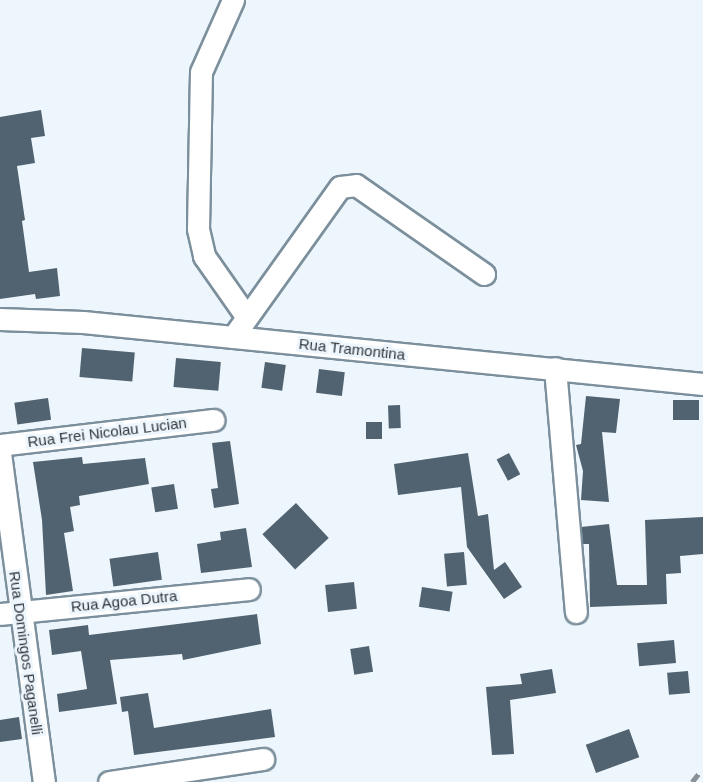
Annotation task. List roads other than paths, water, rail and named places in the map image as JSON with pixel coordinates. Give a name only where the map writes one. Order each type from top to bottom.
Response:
[{"type":"street","points":[[233,0],[201,72],[198,229],[204,256],[246,316]]},
{"type":"street","points":[[232,337],[340,188],[356,185],[484,274]]},
{"type":"street","name":"Rua Tramontina","points":[[0,318],[232,337],[703,384]]},
{"type":"street","points":[[555,368],[576,612]]},
{"type":"street","name":"Rua Frei Nicolau Lucian","points":[[0,445],[214,420]]},
{"type":"street","name":"Rua Domingos Paganelli","points":[[0,453],[10,613],[44,782]]},
{"type":"street","name":"Rua Agoa Dutra","points":[[10,613],[249,589]]},
{"type":"street","points":[[109,782],[263,759]]},
{"type":"railway","points":[[692,782],[703,768]]}]
